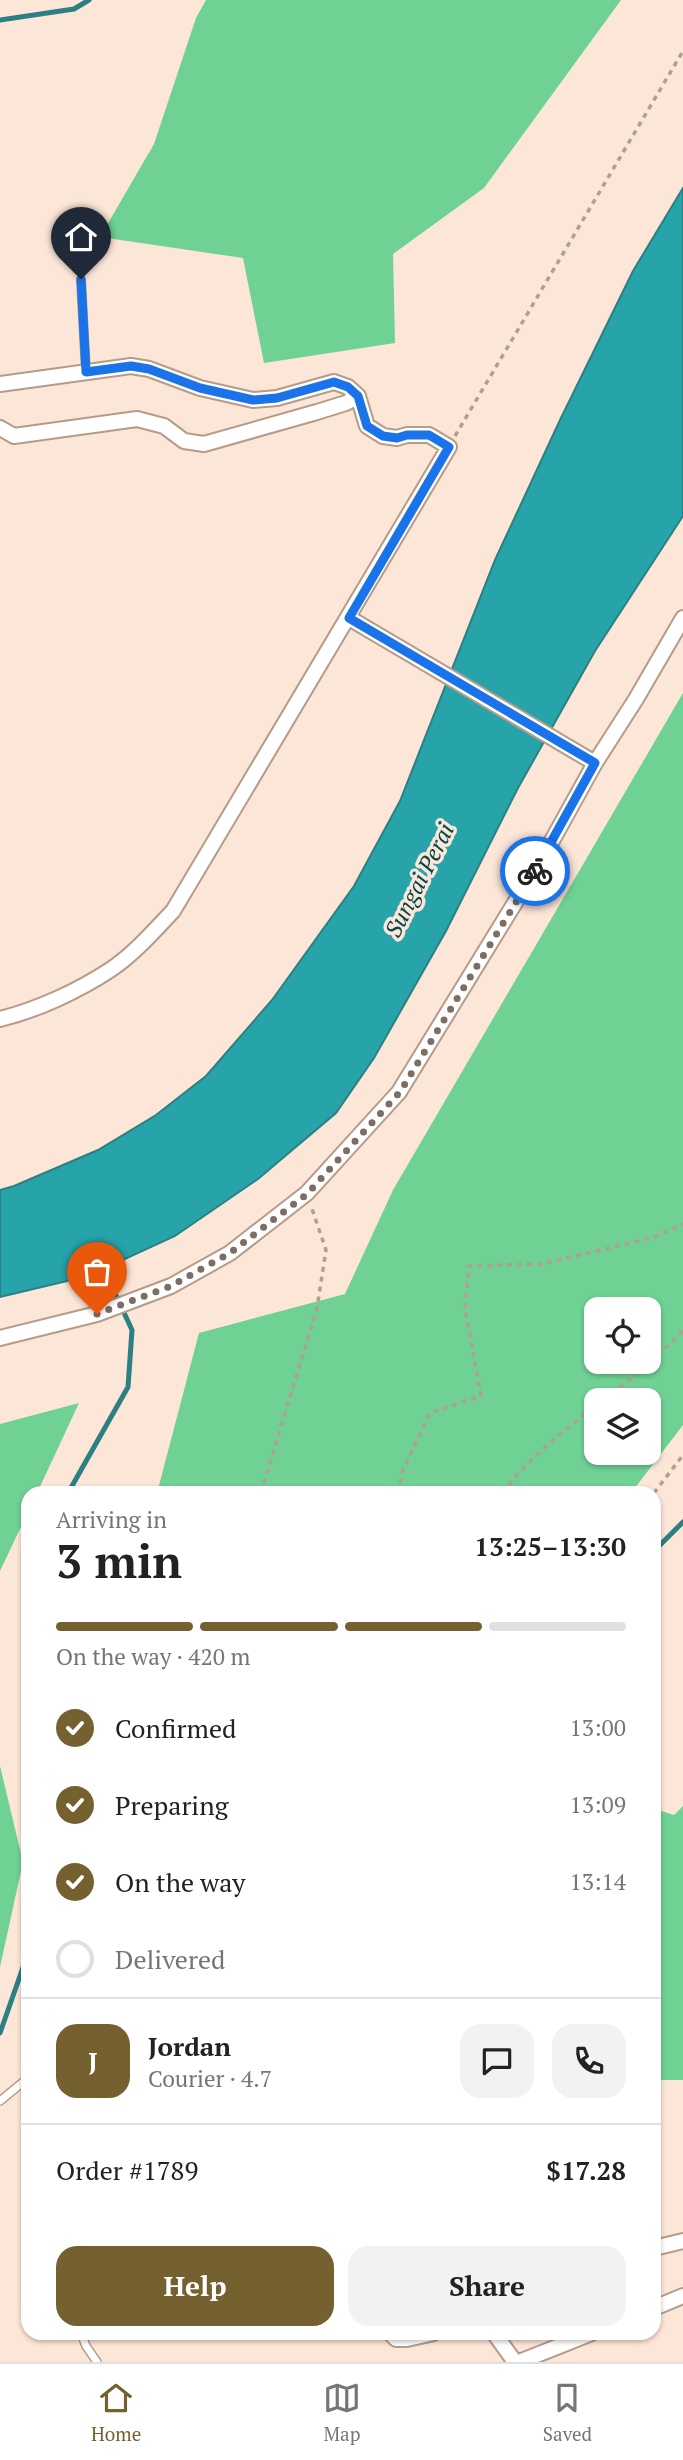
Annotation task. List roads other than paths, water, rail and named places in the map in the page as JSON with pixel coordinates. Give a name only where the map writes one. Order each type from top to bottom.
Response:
[{"type":"street","points":[[0,384],[131,366],[149,369],[200,388],[253,400],[277,398],[334,382],[348,387],[358,396],[367,426],[383,436],[397,438],[429,435],[449,447],[173,911],[138,948],[109,971],[60,996],[0,1019]]},
{"type":"street","points":[[0,428],[14,436],[137,419],[164,426],[184,441],[204,444],[346,403],[358,396]]},
{"type":"street","points":[[349,618],[595,763]]},
{"type":"street","points":[[0,1338],[97,1314],[171,1286],[230,1253],[307,1194],[400,1092],[543,857],[595,763],[683,618]]},
{"type":"street","points":[[661,2246],[683,2241]]},
{"type":"street","points":[[661,2305],[683,2296]]},
{"type":"street","points":[[500,2340],[517,2362],[574,2340]]},
{"type":"lane","points":[[81,279],[86,372]]},
{"type":"lane","points":[[0,2101],[21,2084]]},
{"type":"lane","points":[[84,2340],[97,2362]]},
{"type":"water","name":"Sungai Perai","points":[[683,188],[683,516],[595,651],[518,788],[446,931],[374,1058],[336,1113],[258,1179],[175,1236],[88,1276],[0,1297],[0,1190],[98,1150],[156,1115],[206,1076],[272,1000],[354,886],[400,801],[495,560],[560,420],[633,271]]},
{"type":"waterway","points":[[0,20],[74,9],[89,0]]},
{"type":"waterway","points":[[72,1486],[128,1387],[132,1330],[101,1263]]},
{"type":"waterway","points":[[661,1544],[683,1522]]},
{"type":"waterway","points":[[0,2033],[21,1973]]}]
